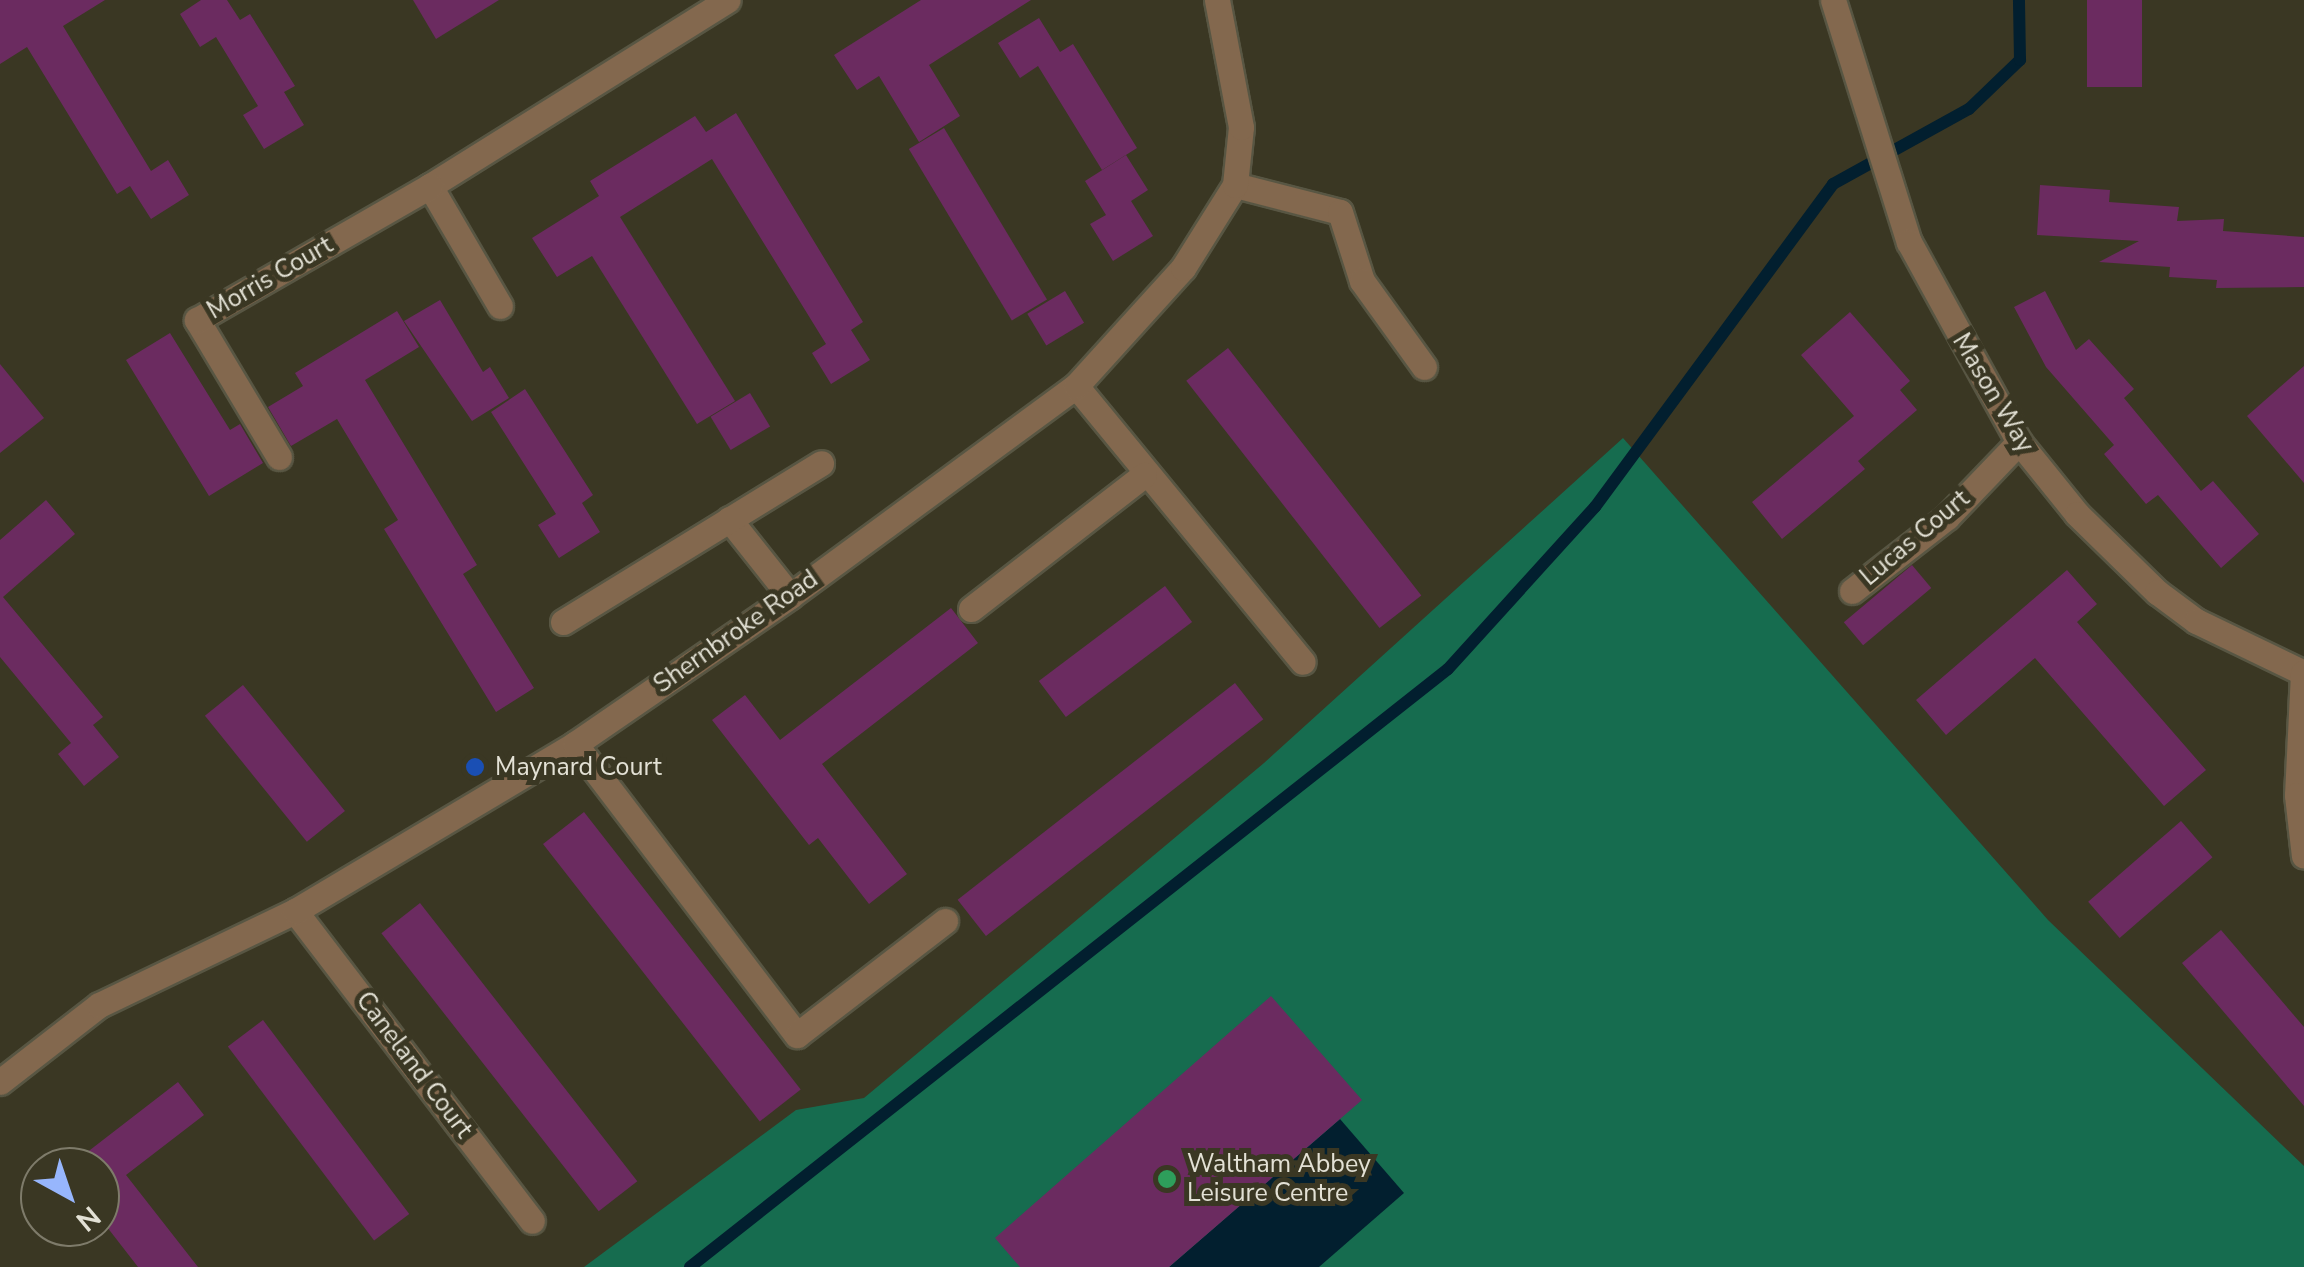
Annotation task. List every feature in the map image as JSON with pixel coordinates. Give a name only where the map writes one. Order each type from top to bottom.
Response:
[{"type":"street","name":"Morris Court","points":[[279,457],[197,320],[430,186],[728,0]]},
{"type":"street","name":"Shernbroke Road","points":[[0,1082],[99,1005],[295,911],[575,744],[790,596],[1076,386],[1183,268],[1235,184],[1241,126],[1217,0]]},
{"type":"street","name":"Mason Way","points":[[1832,0],[1909,242],[2019,442],[2077,514],[2157,592],[2196,620],[2304,673]]},
{"type":"street","points":[[1235,184],[1340,212],[1362,282],[1424,367]]},
{"type":"street","points":[[430,186],[500,306]]},
{"type":"street","points":[[1076,386],[1144,474],[1303,662]]},
{"type":"street","name":"Lucas Court","points":[[1852,591],[1947,517],[2019,442]]},
{"type":"street","points":[[563,622],[821,463]]},
{"type":"street","points":[[970,609],[1144,474]]},
{"type":"street","points":[[729,518],[790,596]]},
{"type":"street","points":[[2304,673],[2297,795],[2304,856]]},
{"type":"street","points":[[575,744],[797,1035],[945,921]]},
{"type":"street","name":"Caneland Court","points":[[295,911],[532,1220]]},
{"type":"green space","points":[[1623,438],[2048,920],[2304,1166],[2304,1267],[584,1267],[796,1110],[864,1098],[1264,763]]},
{"type":"water","points":[[1340,1119],[1404,1193],[1319,1267],[1169,1267]]},
{"type":"building","points":[[0,0],[105,0],[63,26],[151,171],[168,160],[189,195],[151,219],[130,186],[117,194],[27,47],[0,64]]},
{"type":"building","points":[[201,0],[227,0],[240,20],[250,14],[295,86],[284,92],[304,125],[264,149],[243,115],[258,106],[216,37],[200,47],[180,14]]},
{"type":"building","points":[[413,0],[499,0],[436,39]]},
{"type":"building","points":[[921,0],[1031,0],[929,65],[960,116],[919,142],[879,76],[857,90],[834,55]]},
{"type":"building","points":[[2087,0],[2142,0],[2142,87],[2087,87]]},
{"type":"building","points":[[1039,18],[1060,52],[1073,44],[1137,148],[1102,170],[1038,66],[1020,78],[998,43]]},
{"type":"building","points":[[736,113],[863,322],[851,330],[870,360],[831,384],[812,353],[826,344],[712,159],[620,217],[735,401],[697,424],[592,256],[557,277],[532,238],[599,196],[590,181],[695,116],[706,132]]},
{"type":"building","points":[[944,128],[1047,299],[1012,321],[909,149]]},
{"type":"building","points":[[1126,155],[1148,190],[1131,201],[1153,236],[1113,261],[1090,224],[1106,215],[1085,181]]},
{"type":"building","points":[[2040,185],[2110,190],[2109,202],[2179,207],[2177,221],[2224,219],[2223,231],[2304,237],[2304,287],[2216,288],[2217,280],[2169,277],[2170,267],[2099,262],[2139,241],[2037,235]]},
{"type":"building","points":[[1065,291],[1084,323],[1046,345],[1027,314]]},
{"type":"building","points":[[2045,291],[2076,350],[2089,339],[2134,389],[2124,398],[2201,491],[2213,481],[2259,534],[2221,568],[2158,495],[2146,504],[2104,454],[2114,445],[2046,367],[2014,307]]},
{"type":"building","points":[[440,300],[483,372],[490,367],[509,398],[472,421],[404,321]]},
{"type":"building","points":[[397,311],[419,347],[365,380],[477,565],[463,574],[534,688],[496,712],[384,529],[398,520],[337,419],[291,446],[268,407],[303,386],[295,373]]},
{"type":"building","points":[[1850,312],[1910,381],[1900,390],[1917,410],[1858,461],[1865,469],[1782,539],[1752,502],[1854,416],[1801,355]]},
{"type":"building","points":[[170,333],[230,430],[240,424],[263,463],[209,496],[126,360]]},
{"type":"building","points":[[1228,348],[1421,595],[1380,628],[1186,381]]},
{"type":"building","points":[[0,364],[44,418],[0,453]]},
{"type":"building","points":[[2304,366],[2304,483],[2247,416]]},
{"type":"building","points":[[525,389],[593,495],[582,503],[600,532],[559,558],[538,525],[556,514],[491,412]]},
{"type":"building","points":[[750,393],[770,426],[731,450],[711,417]]},
{"type":"building","points":[[46,500],[75,534],[3,597],[103,717],[93,725],[119,757],[84,786],[58,754],[71,743],[0,657],[0,540]]},
{"type":"building","points":[[1912,565],[1931,588],[1863,645],[1844,622]]},
{"type":"building","points":[[2067,570],[2097,604],[2077,622],[2206,770],[2164,806],[2035,658],[1946,735],[1916,700]]},
{"type":"building","points":[[1165,586],[1192,622],[1066,717],[1039,681]]},
{"type":"building","points":[[951,608],[978,643],[822,764],[907,874],[869,904],[818,838],[809,845],[712,720],[745,695],[780,740]]},
{"type":"building","points":[[1235,683],[1263,719],[986,936],[958,900]]},
{"type":"building","points":[[243,685],[345,811],[307,842],[205,716]]},
{"type":"building","points":[[584,812],[801,1089],[760,1121],[543,844]]},
{"type":"building","points":[[2181,821],[2212,857],[2120,938],[2088,902]]},
{"type":"building","points":[[420,903],[637,1181],[599,1211],[381,933]]},
{"type":"building","points":[[2221,930],[2304,1027],[2304,1106],[2182,963]]},
{"type":"building","name":"Waltham Abbey Leisure Centre","points":[[1271,996],[1362,1100],[1169,1267],[1020,1267],[995,1238]]},
{"type":"building","points":[[263,1020],[409,1214],[374,1241],[228,1046]]},
{"type":"building","points":[[178,1082],[204,1115],[126,1175],[198,1267],[138,1267],[120,1244],[120,1147],[94,1147]]},
{"type":"waterway","points":[[690,1267],[1448,669],[1595,507],[1833,184],[1969,109],[2020,60],[2019,0]]},
{"type":"place","name":"Maynard Court","points":[[475,767]]},
{"type":"place","name":"Waltham Abbey Leisure Centre","points":[[1167,1179]]}]
